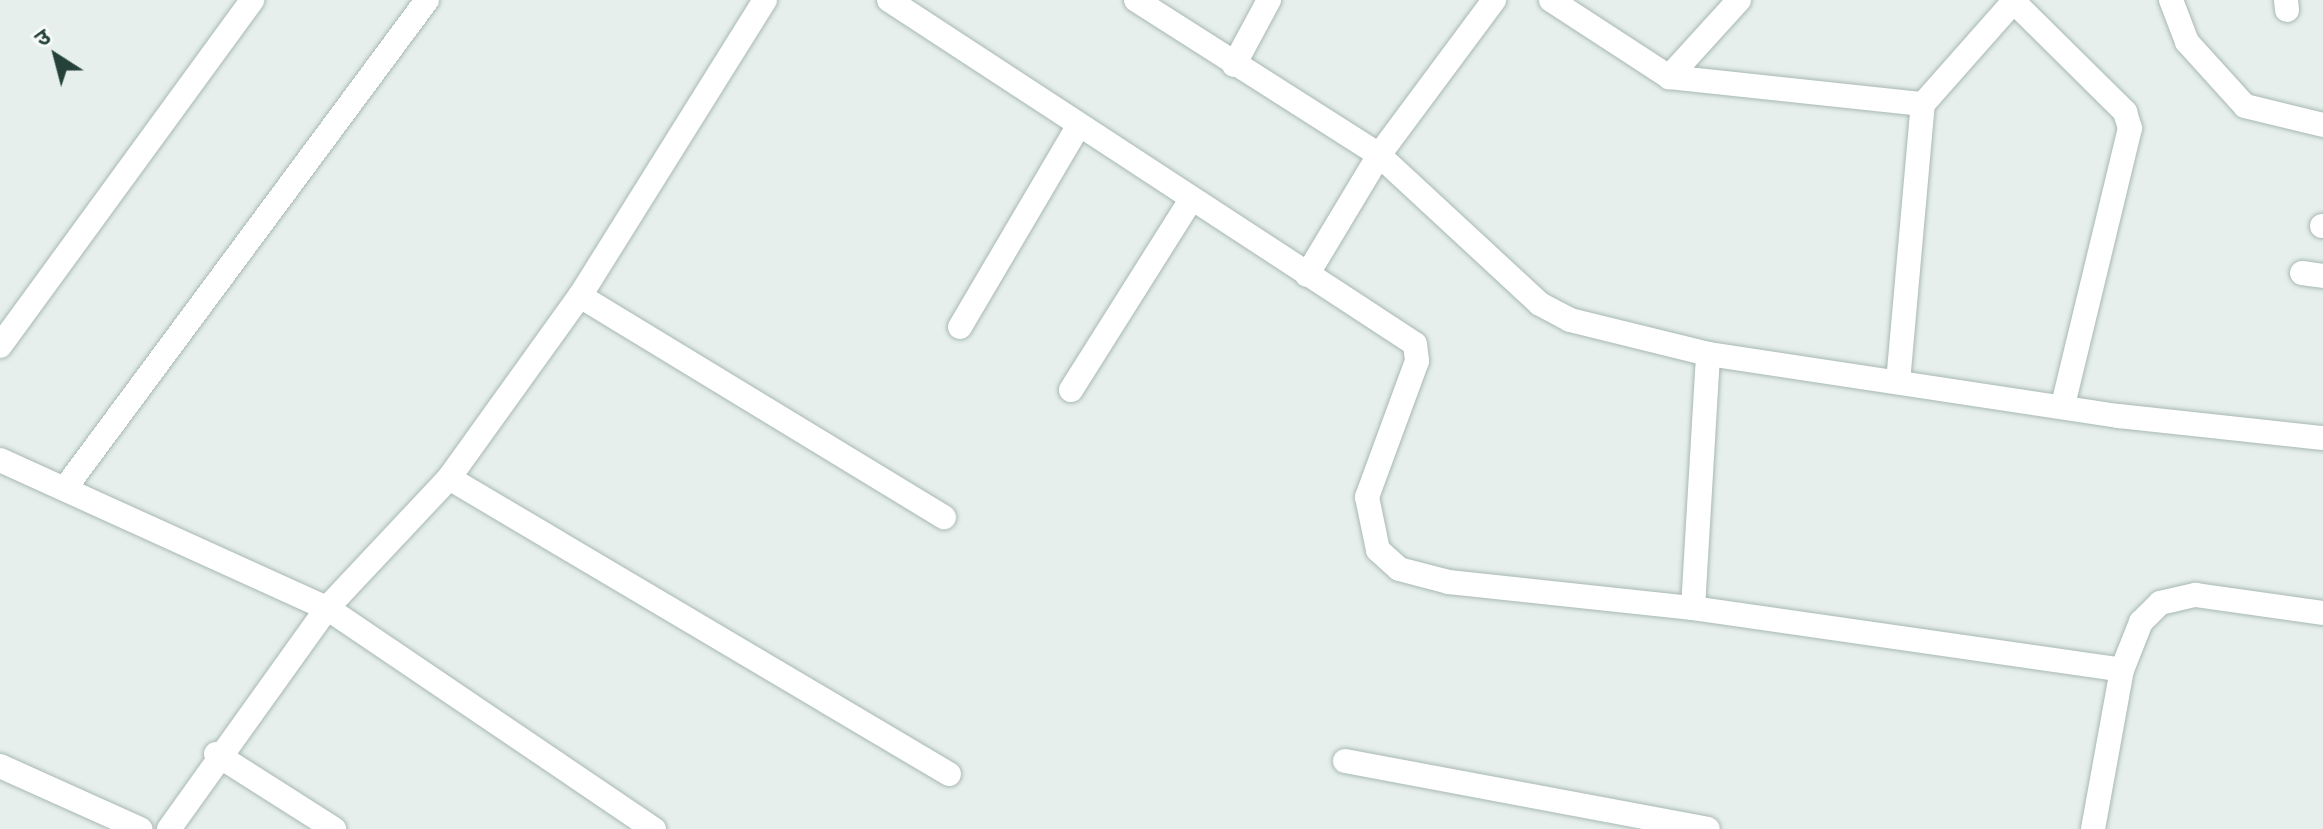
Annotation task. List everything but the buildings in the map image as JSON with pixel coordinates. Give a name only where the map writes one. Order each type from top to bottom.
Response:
[{"type":"street","points":[[0,346],[252,0]]},
{"type":"street","points":[[66,487],[427,0]]},
{"type":"street","points":[[169,829],[216,754],[327,608],[449,478],[580,296],[765,0]]},
{"type":"street","points":[[889,0],[1077,128],[1415,344],[1414,373],[1367,497],[1378,550],[1399,569],[1449,582],[1693,608],[2122,670]]},
{"type":"street","points":[[1136,0],[1379,155],[1540,304],[1608,334],[1708,354],[1898,382],[2323,438]]},
{"type":"street","points":[[1234,65],[1269,0]]},
{"type":"street","points":[[1307,275],[1379,155],[1494,0]]},
{"type":"street","points":[[1551,0],[1669,77],[1923,104]]},
{"type":"street","points":[[1669,77],[1739,0]]},
{"type":"street","points":[[2171,0],[2187,42],[2245,106],[2323,125]]},
{"type":"street","points":[[1898,382],[1923,104],[2014,1],[2125,112],[2130,128],[2063,406]]},
{"type":"street","points":[[960,327],[1077,128]]},
{"type":"street","points":[[1071,390],[1190,201]]},
{"type":"street","points":[[580,296],[944,517]]},
{"type":"street","points":[[1693,608],[1708,354]]},
{"type":"street","points":[[0,460],[66,487],[327,608],[654,829]]},
{"type":"street","points":[[449,478],[949,774]]},
{"type":"street","points":[[2093,829],[2122,670],[2141,622],[2160,603],[2196,595],[2323,613]]},
{"type":"street","points":[[216,754],[334,829]]},
{"type":"street","points":[[1345,761],[1708,829]]},
{"type":"street","points":[[0,766],[140,829]]}]
